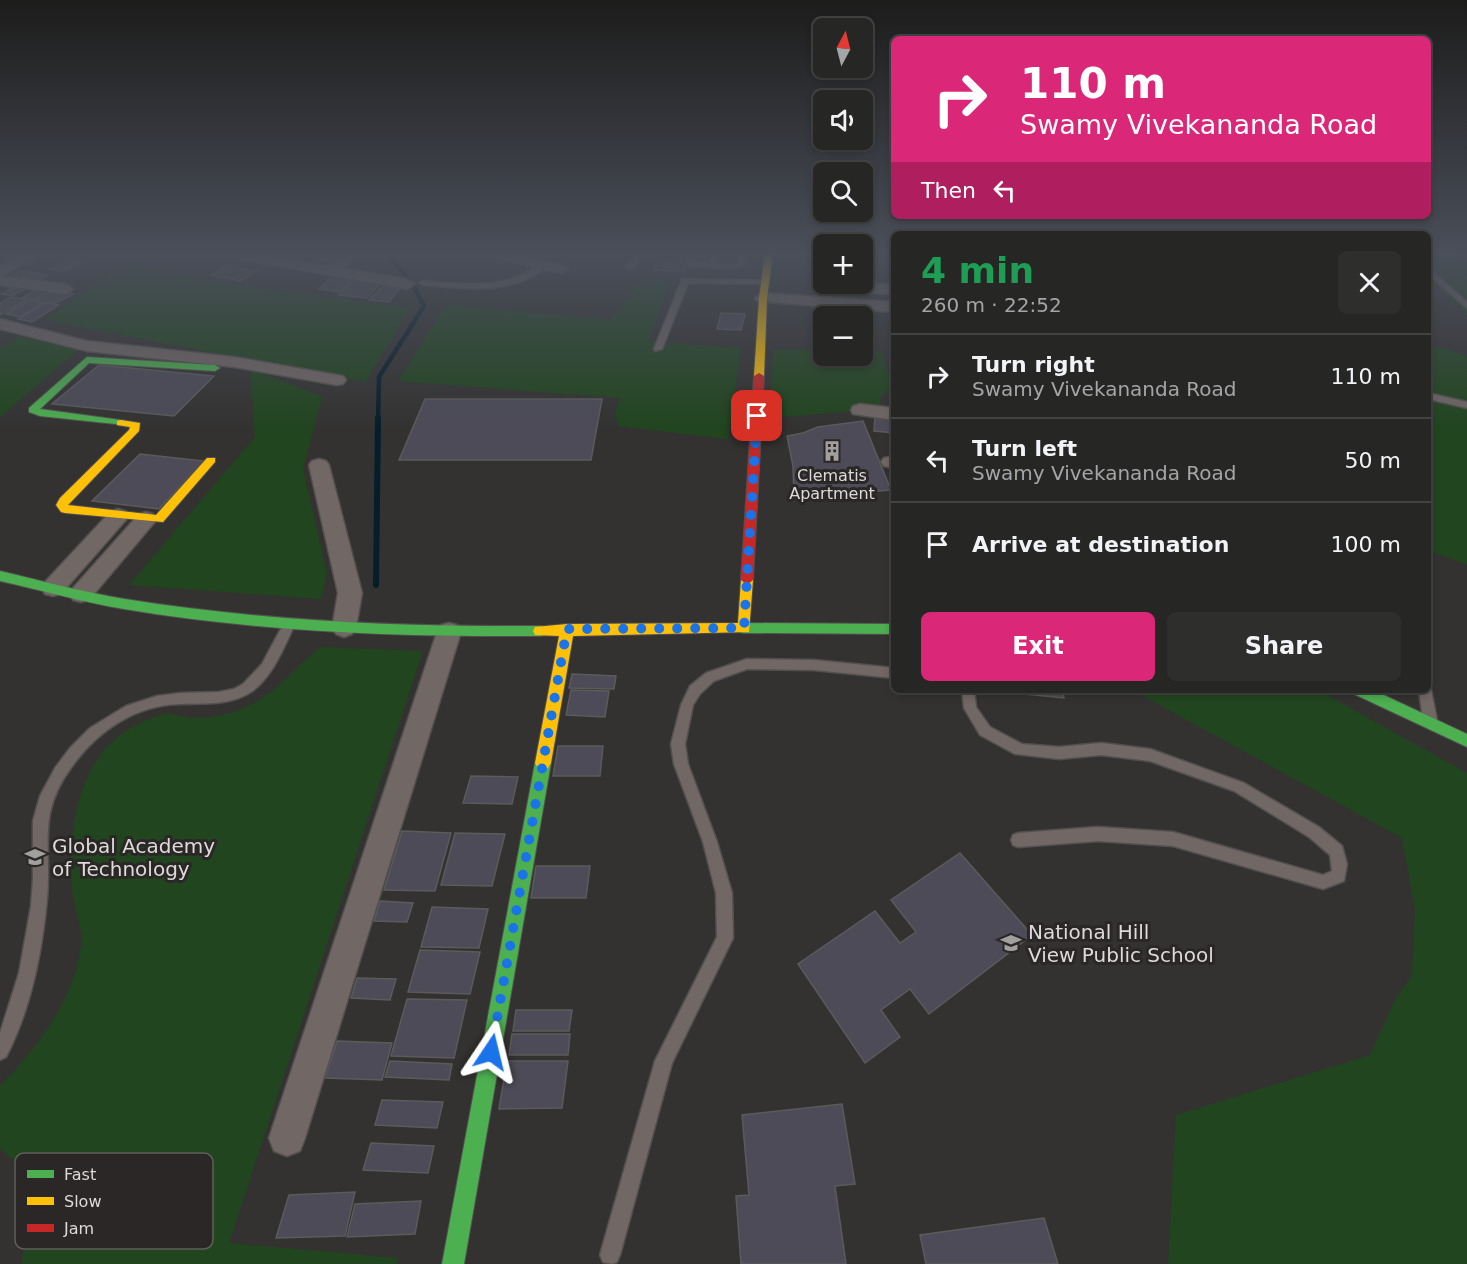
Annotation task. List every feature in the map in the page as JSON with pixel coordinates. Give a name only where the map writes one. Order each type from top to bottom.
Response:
[{"type":"street","points":[[744,628],[763,312]]},
{"type":"street","points":[[0,324],[87,346],[234,362],[337,380]]},
{"type":"street","points":[[211,460],[163,516],[146,519],[65,509],[62,505],[134,431],[136,425],[40,413],[33,410],[87,360],[215,368]]},
{"type":"street","points":[[860,410],[891,414]]},
{"type":"street","points":[[319,465],[350,593],[344,627]]},
{"type":"street","points":[[53,588],[118,516]]},
{"type":"street","points":[[81,594],[146,519]]},
{"type":"street","points":[[0,576],[124,604],[289,624],[449,632],[567,629],[891,629]]},
{"type":"street","points":[[453,1264],[567,629]]},
{"type":"street","points":[[287,1138],[449,632]]},
{"type":"street","points":[[1365,693],[1467,741]]},
{"type":"lane","points":[[658,349],[673,312]]},
{"type":"lane","points":[[1431,397],[1467,405]]},
{"type":"lane","points":[[0,1051],[13,1024],[32,945],[40,888],[42,812],[52,785],[75,752],[105,721],[136,708],[172,699],[222,698],[246,688],[259,676],[289,624]]},
{"type":"lane","points":[[610,1255],[664,1061],[725,938],[724,893],[720,875],[681,764],[678,744],[687,705],[695,690],[710,677],[747,664],[813,665],[891,673]]},
{"type":"lane","points":[[968,693],[970,708],[985,731],[1020,750],[1059,753],[1101,748],[1150,755],[1239,786],[1314,832],[1337,852],[1340,864],[1339,876],[1323,882],[1173,839],[1098,834],[1018,840]]},
{"type":"lane","points":[[1425,693],[1430,724]]},
{"type":"green space","points":[[56,312],[409,312],[365,382],[45,320]]},
{"type":"green space","points":[[442,312],[522,312],[610,320],[616,312],[659,312],[649,341],[741,348],[728,439],[618,426],[615,413],[621,398],[398,381]]},
{"type":"green space","points":[[19,337],[79,349],[0,417],[0,348]]},
{"type":"green space","points":[[1431,345],[1467,356],[1467,565],[1431,551]]},
{"type":"green space","points":[[773,350],[813,350],[813,366],[873,366],[873,351],[880,351],[891,380],[891,390],[881,395],[879,409],[769,418]]},
{"type":"green space","points":[[250,369],[322,396],[303,469],[327,573],[321,599],[129,585],[255,437]]},
{"type":"green space","points":[[321,647],[423,651],[229,1243],[398,1258],[397,1264],[22,1264],[24,1249],[213,1249],[213,1153],[15,1153],[15,1161],[0,1149],[0,1086],[40,1040],[52,1022],[71,986],[77,966],[81,934],[71,879],[72,838],[80,797],[96,761],[121,735],[151,718],[172,714],[206,718],[253,704],[274,689]]},
{"type":"green space","points":[[1137,693],[1323,693],[1467,773],[1467,1264],[1168,1264],[1176,1115],[1370,1055],[1396,998],[1412,975],[1415,911],[1402,838]]},
{"type":"building","points":[[9,312],[28,312],[20,317],[6,314]]},
{"type":"building","points":[[30,312],[48,312],[32,322],[18,319]]},
{"type":"building","points":[[721,313],[745,314],[741,330],[717,329]]},
{"type":"building","points":[[99,365],[214,376],[174,416],[52,404]]},
{"type":"building","points":[[425,399],[602,399],[591,460],[399,460]]},
{"type":"building","points":[[875,417],[891,418],[891,433],[874,431]]},
{"type":"building","name":"Clematis Apartment","points":[[863,421],[891,490],[794,497],[793,466],[787,436],[818,427]]},
{"type":"building","points":[[140,454],[204,461],[159,509],[92,501]]},
{"type":"building","points":[[572,674],[616,676],[614,689],[569,688]]},
{"type":"building","points":[[571,690],[609,691],[605,717],[566,715]]},
{"type":"building","points":[[1063,693],[1064,698],[1025,694]]},
{"type":"building","points":[[558,746],[603,746],[600,776],[553,776]]},
{"type":"building","points":[[471,776],[518,777],[512,804],[463,803]]},
{"type":"building","points":[[402,831],[451,833],[435,891],[384,890]]},
{"type":"building","points":[[455,833],[505,834],[492,886],[441,885]]},
{"type":"building","points":[[960,853],[1032,935],[929,1014],[910,989],[881,1010],[900,1037],[865,1063],[798,964],[875,911],[900,943],[916,932],[891,900]]},
{"type":"building","points":[[536,866],[590,866],[586,898],[531,898]]},
{"type":"building","points":[[380,901],[413,903],[407,922],[374,921]]},
{"type":"building","points":[[432,907],[488,909],[479,948],[421,947]]},
{"type":"building","points":[[420,950],[480,952],[470,994],[408,992]]},
{"type":"building","points":[[357,978],[396,979],[390,1000],[351,998]]},
{"type":"building","points":[[407,999],[467,1000],[454,1058],[391,1056]]},
{"type":"building","points":[[516,1010],[572,1010],[569,1031],[513,1031]]},
{"type":"building","points":[[512,1034],[570,1034],[568,1055],[509,1055]]},
{"type":"building","points":[[337,1041],[392,1043],[382,1080],[325,1078]]},
{"type":"building","points":[[390,1061],[452,1064],[449,1080],[385,1077]]},
{"type":"building","points":[[507,1061],[568,1061],[562,1108],[499,1109]]},
{"type":"building","points":[[382,1100],[443,1102],[437,1128],[375,1125]]},
{"type":"building","points":[[842,1104],[855,1184],[835,1186],[846,1264],[741,1264],[736,1196],[749,1195],[742,1115]]},
{"type":"building","points":[[371,1143],[434,1146],[428,1173],[363,1170]]},
{"type":"building","points":[[355,1192],[345,1236],[276,1238],[289,1195]]},
{"type":"building","points":[[421,1201],[415,1234],[347,1237],[355,1204]]},
{"type":"building","points":[[1044,1218],[1058,1264],[926,1264],[920,1235]]},
{"type":"waterway","points":[[378,420],[379,377],[420,312]]},
{"type":"waterway","points":[[376,585],[378,418]]},
{"type":"traffic: fast","points":[[121,423],[40,413],[33,410],[87,360],[215,368]]},
{"type":"traffic: fast","points":[[0,576],[109,601],[228,618],[384,629],[540,631]]},
{"type":"traffic: fast","points":[[744,628],[891,629]]},
{"type":"traffic: fast","points":[[1365,693],[1467,741]]},
{"type":"traffic: fast","points":[[453,1264],[543,763]]},
{"type":"traffic: slow","points":[[759,376],[762,312]]},
{"type":"traffic: slow","points":[[121,423],[136,425],[134,431],[64,501],[62,505],[65,509],[159,519],[211,460]]},
{"type":"traffic: slow","points":[[540,631],[744,628],[747,580]]},
{"type":"traffic: slow","points":[[543,763],[567,629]]},
{"type":"traffic: jam","points":[[747,580],[759,376]]},
{"type":"place","name":"Clematis Apartment","points":[[832,451]]},
{"type":"place","name":"Global Academy of Technology","points":[[35,857]]},
{"type":"place","name":"National Hill View Public School","points":[[1011,943]]},
{"type":"route","points":[[491,1052],[567,629],[744,628],[757,416]]}]
